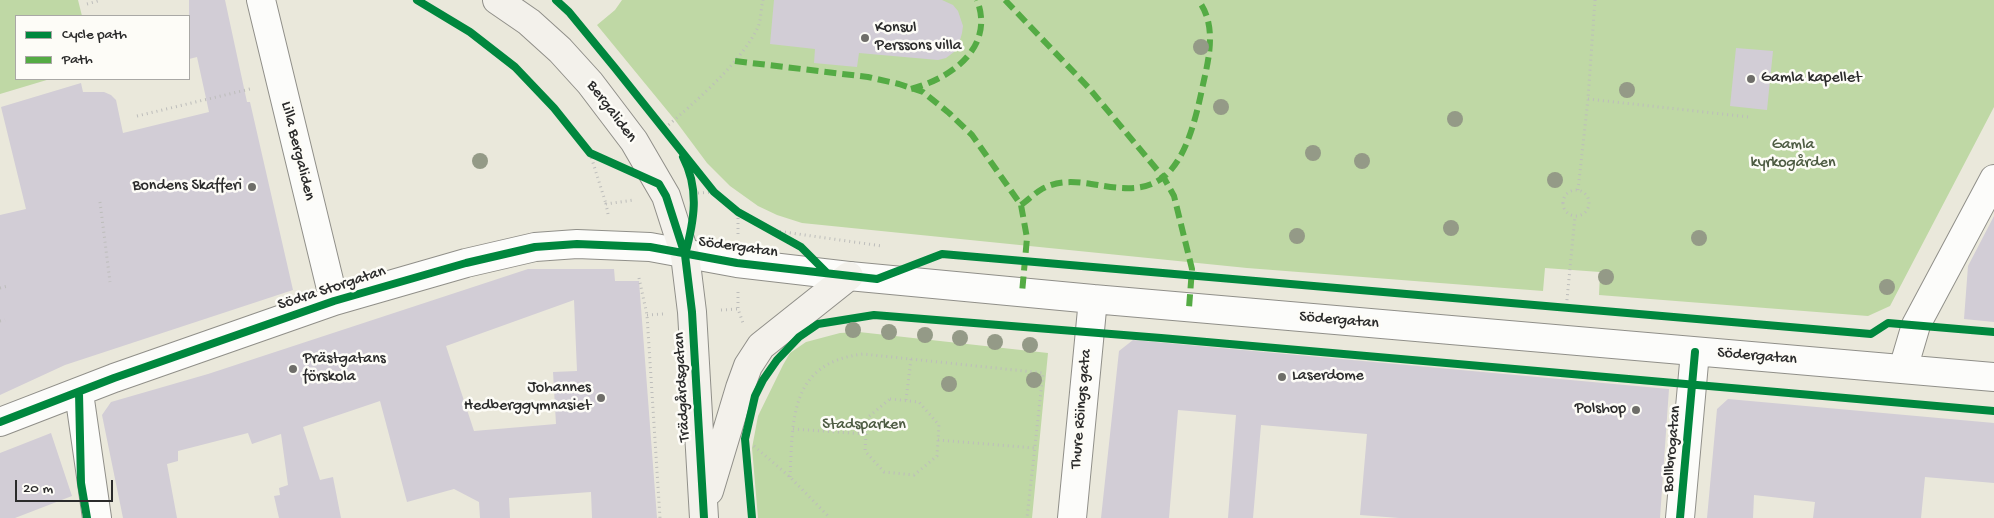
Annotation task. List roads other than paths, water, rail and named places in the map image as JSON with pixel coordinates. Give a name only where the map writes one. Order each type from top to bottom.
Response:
[{"type":"street","name":"Lilla Bergaliden","points":[[261,0],[334,301]]},
{"type":"street","name":"Bergaliden","points":[[496,0],[529,22],[560,50],[590,83],[634,142],[666,196],[685,254]]},
{"type":"street","points":[[1903,369],[1916,325],[1994,179]]},
{"type":"street","name":"Södra Storgatan","points":[[0,422],[114,378],[334,301],[466,263],[535,247],[577,244],[614,244],[650,247],[685,254]]},
{"type":"street","name":"Södergatan","points":[[685,254],[849,276],[1093,300],[1994,377]]},
{"type":"street","name":"Trädgårdsgatan","points":[[685,254],[692,312],[704,514]]},
{"type":"street","points":[[704,514],[748,366],[762,346],[849,276]]},
{"type":"street","name":"Thure Röings gata","points":[[1072,518],[1093,300]]},
{"type":"street","name":"Bollbrogatan","points":[[1680,518],[1695,352]]},
{"type":"street","points":[[79,393],[97,518]]},
{"type":"place","name":"Konsul Perssons villa","points":[[865,38]]},
{"type":"place","name":"Gamla kapellet","points":[[1751,79]]},
{"type":"place","name":"Bondens Skafferi","points":[[252,187]]},
{"type":"place","name":"Prästgatans förskola","points":[[293,369]]},
{"type":"place","name":"Laserdome","points":[[1282,377]]},
{"type":"place","name":"Johannes Hedberggymnasiet","points":[[601,398]]},
{"type":"place","name":"Polshop","points":[[1636,410]]},
{"type":"park label","name":"Gamla kyrkogården","points":[[1793,155]]},
{"type":"park label","name":"Stadsparken","points":[[864,426]]}]
